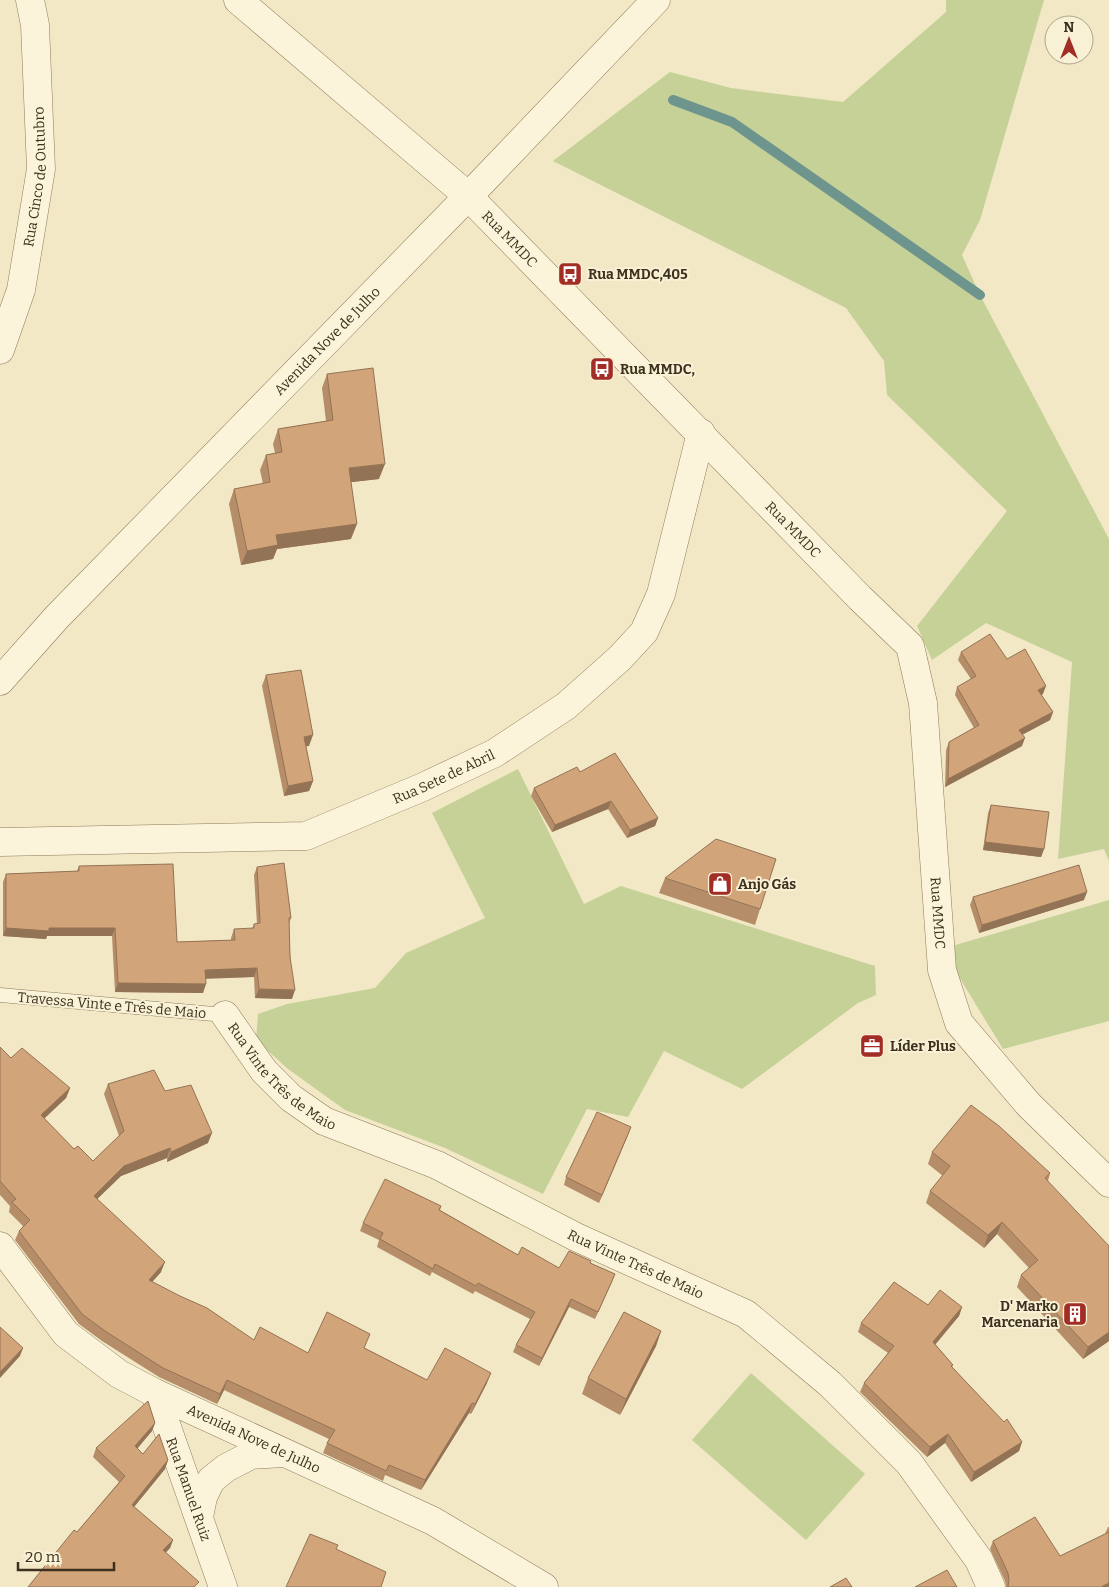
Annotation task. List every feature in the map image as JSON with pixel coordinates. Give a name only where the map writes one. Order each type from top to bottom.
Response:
[{"type":"street","name":"Rua Cinco de Outubro","points":[[0,350],[21,290],[41,169],[35,25],[30,0]]},
{"type":"street","name":"Rua MMDC","points":[[238,0],[468,196],[910,646],[923,703],[942,970],[959,1022],[1029,1105],[1109,1183]]},
{"type":"street","name":"Avenida Nove de Julho","points":[[0,681],[56,617],[468,196],[656,0]]},
{"type":"street","name":"Rua Sete de Abril","points":[[0,842],[306,836],[423,787],[494,753],[566,706],[620,658],[644,632],[661,594],[701,433]]},
{"type":"street","name":"Rua Vinte Três de Maio","points":[[225,1015],[264,1071],[291,1098],[324,1121],[437,1165],[576,1237],[746,1314],[830,1384],[908,1464],[979,1560],[991,1587]]},
{"type":"street","name":"Avenida Nove de Julho","points":[[0,1246],[66,1334],[119,1374],[155,1393],[433,1521],[544,1587]]},
{"type":"street","name":"Rua Manuel Ruiz","points":[[155,1393],[223,1587]]},
{"type":"street","points":[[199,1517],[202,1497],[211,1480],[226,1468],[251,1456],[284,1453]]},
{"type":"lane","name":"Travessa Vinte e Três de Maio","points":[[0,995],[225,1015]]},
{"type":"green space","points":[[946,0],[1044,0],[980,220],[962,255],[980,295],[1109,539],[1109,861],[1104,849],[1058,859],[1072,662],[986,623],[932,660],[917,626],[1007,511],[887,395],[884,361],[846,308],[553,161],[670,72],[731,88],[843,102],[946,12]]},
{"type":"green space","points":[[518,769],[584,904],[621,886],[875,966],[876,995],[858,1003],[742,1089],[664,1051],[628,1117],[587,1109],[543,1194],[445,1148],[345,1110],[288,1069],[256,1040],[258,1014],[287,1004],[375,988],[406,953],[485,918],[432,813]]},
{"type":"green space","points":[[1109,900],[1109,1021],[1003,1049],[956,972],[952,946]]},
{"type":"green space","points":[[751,1373],[865,1474],[806,1540],[692,1440]]},
{"type":"building","points":[[373,368],[385,464],[349,468],[357,524],[276,535],[278,545],[247,551],[234,489],[270,482],[266,455],[282,452],[278,429],[333,420],[327,374]]},
{"type":"building","points":[[990,634],[1007,659],[1025,649],[1046,686],[1038,690],[1053,712],[1019,730],[1025,738],[948,779],[949,742],[979,725],[957,687],[976,676],[961,652]]},
{"type":"building","points":[[301,670],[313,735],[304,737],[313,781],[288,786],[266,675]]},
{"type":"building","points":[[615,753],[658,818],[630,830],[611,801],[555,825],[534,788],[577,767],[580,772]]},
{"type":"building","points":[[991,805],[1049,812],[1044,849],[985,842]]},
{"type":"building","name":"Anjo Gás","points":[[716,839],[776,859],[760,909],[665,878]]},
{"type":"building","points":[[284,863],[291,918],[289,918],[290,957],[295,990],[259,989],[257,968],[205,970],[206,984],[118,983],[115,928],[49,928],[49,931],[6,928],[6,874],[79,871],[79,866],[173,864],[177,942],[235,940],[234,929],[254,928],[254,924],[260,923],[257,867]]},
{"type":"building","points":[[1079,865],[1087,892],[982,925],[973,897]]},
{"type":"building","points":[[0,1047],[11,1058],[22,1048],[70,1088],[41,1115],[74,1149],[78,1146],[93,1161],[124,1131],[108,1084],[154,1070],[165,1091],[191,1085],[212,1133],[171,1152],[170,1148],[124,1166],[94,1196],[165,1262],[149,1280],[207,1308],[254,1340],[260,1327],[308,1353],[327,1312],[370,1334],[364,1348],[427,1380],[445,1348],[491,1373],[475,1404],[472,1403],[425,1480],[389,1465],[386,1471],[327,1443],[335,1430],[227,1380],[220,1394],[163,1368],[82,1314],[19,1231],[30,1220],[12,1202],[16,1199],[0,1181]]},
{"type":"building","points":[[971,1105],[999,1126],[1050,1173],[1045,1178],[1109,1246],[1109,1332],[1088,1347],[1021,1275],[1038,1260],[1002,1222],[988,1235],[930,1191],[950,1166],[932,1152]]},
{"type":"building","points":[[597,1112],[631,1127],[602,1195],[566,1177]]},
{"type":"building","points":[[385,1179],[441,1206],[439,1210],[518,1255],[522,1247],[559,1268],[569,1251],[615,1274],[598,1312],[571,1299],[542,1358],[516,1345],[535,1312],[478,1283],[476,1286],[435,1264],[433,1269],[380,1239],[383,1233],[363,1223]]},
{"type":"building","points":[[894,1282],[928,1305],[940,1290],[962,1307],[933,1342],[953,1365],[951,1366],[1004,1422],[1007,1419],[1022,1442],[974,1472],[948,1434],[930,1447],[864,1383],[894,1346],[861,1323]]},
{"type":"building","points":[[624,1312],[661,1331],[626,1399],[588,1378]]},
{"type":"building","points":[[0,1327],[23,1348],[0,1372]]},
{"type":"building","points":[[148,1401],[155,1423],[135,1446],[143,1454],[159,1434],[168,1460],[132,1505],[173,1540],[163,1550],[199,1582],[194,1587],[28,1587],[74,1530],[77,1532],[125,1476],[96,1448]]},
{"type":"building","points":[[1035,1517],[1060,1556],[1109,1532],[1109,1583],[1101,1587],[1008,1587],[1008,1573],[993,1541]]},
{"type":"building","points":[[310,1534],[338,1545],[336,1549],[386,1572],[381,1587],[286,1587]]},
{"type":"building","points":[[947,1570],[957,1587],[915,1587]]},
{"type":"building","points":[[846,1578],[852,1587],[830,1587]]},
{"type":"waterway","points":[[673,100],[732,122],[980,295]]},
{"type":"place","name":"Rua MMDC,405","points":[[570,274]]},
{"type":"place","name":"Rua MMDC,","points":[[602,369]]},
{"type":"place","name":"Anjo Gás","points":[[720,884]]},
{"type":"place","name":"Líder Plus","points":[[872,1046]]},
{"type":"place","name":"D' Marko Marcenaria","points":[[1075,1314]]}]
